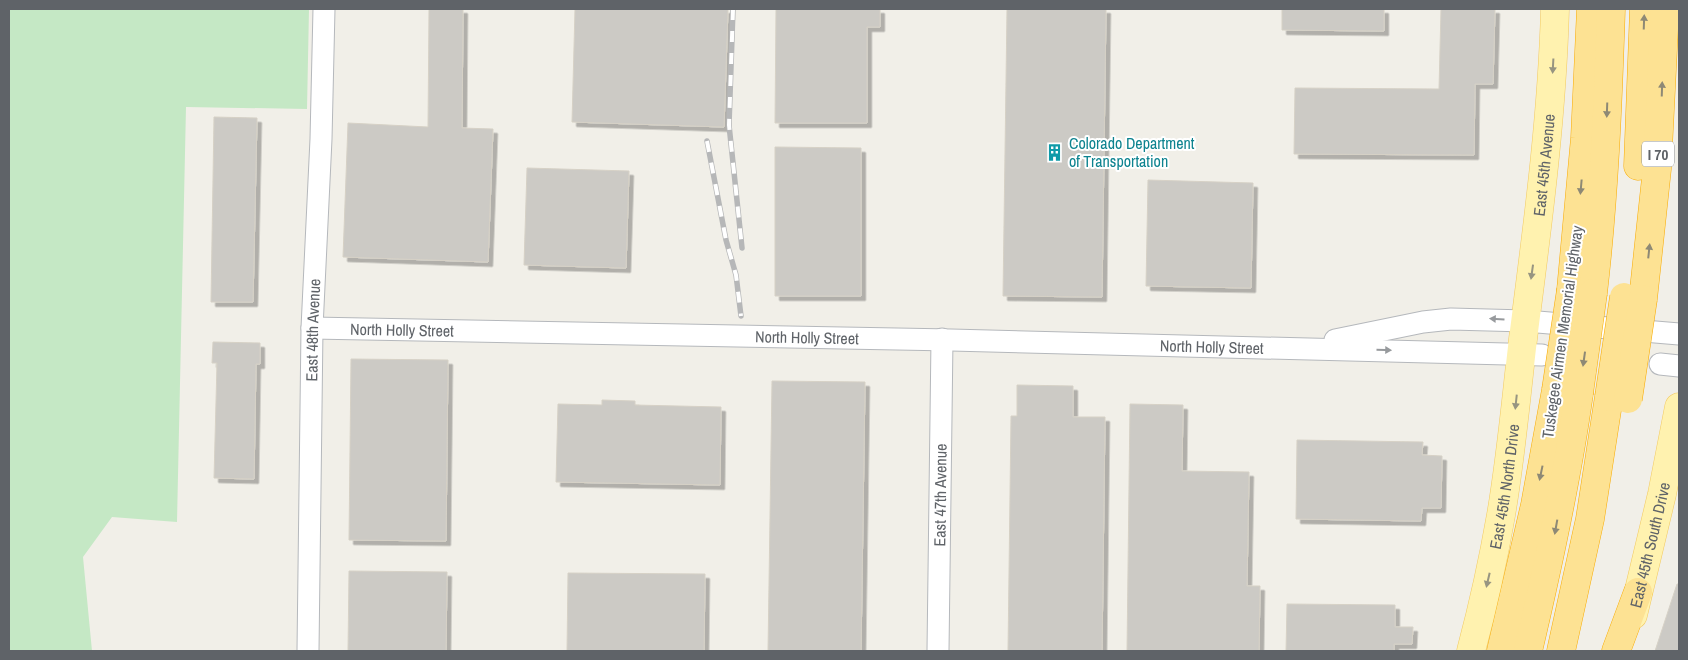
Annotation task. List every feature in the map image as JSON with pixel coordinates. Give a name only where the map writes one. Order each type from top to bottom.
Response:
[{"type":"highway","name":"Tuskegee Airmen Memorial Highway","points":[[1501,651],[1535,505],[1567,392],[1582,292],[1585,138],[1591,9]]},
{"type":"highway","points":[[1585,138],[1599,9]]},
{"type":"highway","points":[[1582,292],[1599,235],[1605,154],[1611,9]]},
{"type":"highway","points":[[1634,298],[1636,194],[1644,9]]},
{"type":"highway","name":"I 70","points":[[1568,646],[1604,531],[1619,398],[1634,298],[1648,263],[1657,169],[1665,9]]},
{"type":"highway","points":[[1528,651],[1553,544],[1573,436],[1567,392]]},
{"type":"highway","points":[[1616,651],[1638,592]]},
{"type":"main road","name":"East 45th Avenue","points":[[1526,321],[1546,154],[1553,67],[1555,9]]},
{"type":"main road","name":"East 45th North Drive","points":[[1471,651],[1492,565],[1515,412],[1532,354],[1526,321]]},
{"type":"main road","name":"East 45th South Drive","points":[[1626,651],[1662,494],[1679,407]]},
{"type":"street","name":"East 48th Avenue","points":[[308,651],[312,328],[321,139],[324,9]]},
{"type":"street","name":"North Holly Street","points":[[1300,348],[1437,320],[1469,318],[1679,334]]},
{"type":"street","name":"North Holly Street","points":[[312,328],[1532,354]]},
{"type":"street","name":"East 47th Avenue","points":[[938,651],[942,340]]},
{"type":"green space","points":[[9,9],[309,9],[307,109],[186,107],[177,522],[112,517],[83,557],[92,651],[9,651]]},
{"type":"building","points":[[429,9],[463,9],[462,128],[493,129],[488,262],[343,257],[348,123],[428,127]]},
{"type":"building","points":[[575,9],[728,9],[724,127],[572,122]]},
{"type":"building","points":[[776,9],[880,9],[880,27],[867,27],[867,123],[775,123]]},
{"type":"building","name":"Colorado Department of Transportation","points":[[1007,9],[1106,9],[1102,297],[1003,296]]},
{"type":"building","points":[[1282,9],[1384,9],[1384,31],[1282,30]]},
{"type":"building","points":[[1441,9],[1495,9],[1493,84],[1475,84],[1474,155],[1294,154],[1295,88],[1439,89]]},
{"type":"building","points":[[214,117],[257,118],[253,302],[211,302]]},
{"type":"building","points":[[775,147],[861,148],[861,296],[775,296]]},
{"type":"building","points":[[527,168],[629,171],[626,268],[524,265]]},
{"type":"building","points":[[1148,180],[1253,183],[1251,288],[1146,286]]},
{"type":"building","points":[[213,342],[260,343],[260,364],[256,364],[254,479],[214,478],[217,363],[212,363]]},
{"type":"building","points":[[351,359],[448,360],[446,541],[349,540]]},
{"type":"building","points":[[772,381],[865,382],[861,651],[768,651]]},
{"type":"building","points":[[1017,385],[1073,386],[1073,417],[1105,417],[1102,651],[1008,651],[1011,416],[1017,416]]},
{"type":"building","points":[[602,400],[635,401],[635,405],[721,407],[720,485],[556,482],[558,404],[602,405]]},
{"type":"building","points":[[1130,404],[1183,405],[1182,471],[1249,472],[1247,586],[1260,586],[1259,651],[1127,651]]},
{"type":"building","points":[[1297,440],[1423,442],[1422,455],[1442,456],[1441,508],[1422,508],[1421,521],[1296,519]]},
{"type":"building","points":[[349,571],[447,572],[446,651],[348,651]]},
{"type":"building","points":[[568,573],[705,574],[704,651],[567,651]]},
{"type":"building","points":[[1677,584],[1679,584],[1679,651],[1655,651]]},
{"type":"building","points":[[1287,604],[1395,605],[1395,627],[1413,627],[1412,644],[1394,644],[1394,651],[1286,651]]},
{"type":"railway","points":[[733,9],[729,125],[742,248]]},
{"type":"railway","points":[[707,141],[726,240],[736,275],[741,316]]},
{"type":"place","name":"Colorado Department of Transportation","points":[[1055,152]]}]
